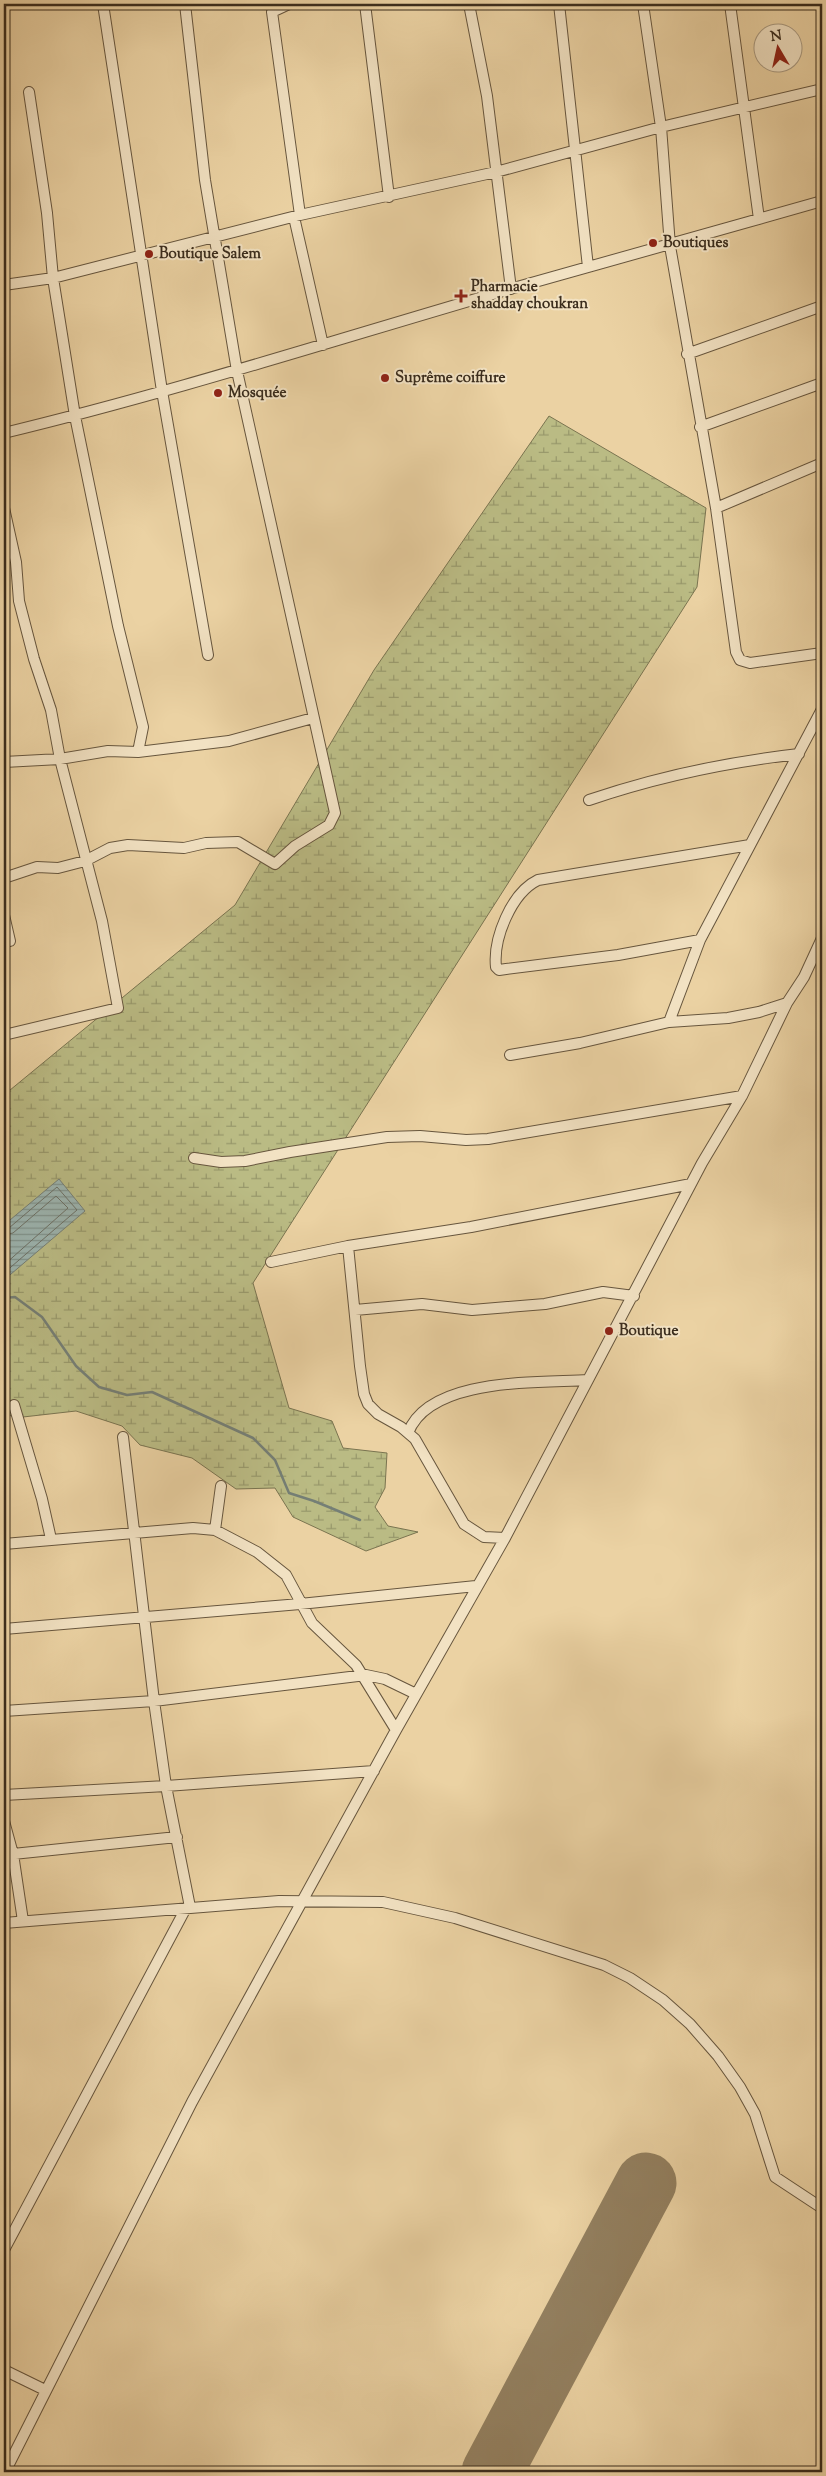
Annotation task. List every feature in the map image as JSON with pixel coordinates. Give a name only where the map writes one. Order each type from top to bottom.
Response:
[{"type":"street","points":[[103,4],[140,255],[208,655]]},
{"type":"street","points":[[4,878],[37,867],[58,868],[85,861],[110,848],[128,845],[184,848],[224,841],[238,842],[275,864],[282,860],[295,846],[329,825],[335,813],[237,371],[216,236],[205,180],[185,4]]},
{"type":"street","points":[[289,4],[272,12],[297,216],[322,345]]},
{"type":"street","points":[[365,4],[389,197]]},
{"type":"street","points":[[469,4],[487,96],[510,289]]},
{"type":"street","points":[[559,4],[588,267]]},
{"type":"street","points":[[643,4],[661,127],[670,246],[687,354],[716,508],[736,652],[740,660],[750,663],[822,653]]},
{"type":"street","points":[[730,4],[759,219]]},
{"type":"street","points":[[4,285],[53,278],[297,216],[496,172],[661,127],[822,89]]},
{"type":"street","points":[[29,92],[47,213],[53,278],[75,416],[118,626],[143,727],[138,752]]},
{"type":"street","points":[[4,433],[75,416],[237,371],[510,289],[670,246],[822,201]]},
{"type":"street","points":[[687,354],[822,306]]},
{"type":"street","points":[[700,427],[822,383]]},
{"type":"street","points":[[716,508],[822,463]]},
{"type":"street","points":[[4,508],[16,562],[19,601],[34,659],[51,710],[60,759],[85,861],[102,920],[118,1008],[4,1035]]},
{"type":"street","points":[[669,1022],[700,940],[822,709]]},
{"type":"street","points":[[4,762],[60,759],[108,751],[138,752],[229,741],[313,718]]},
{"type":"street","points":[[589,800],[692,771],[756,759],[798,754]]},
{"type":"street","points":[[700,940],[618,955],[499,970],[496,967],[496,947],[509,914],[528,884],[538,880],[750,845]]},
{"type":"street","points":[[4,915],[10,940]]},
{"type":"street","points":[[5,2471],[192,2102],[396,1730],[476,1586],[505,1538],[634,1296],[691,1184],[742,1096],[787,1003],[804,977],[821,944]]},
{"type":"street","points":[[510,1055],[580,1043],[669,1022],[759,1012],[787,1003]]},
{"type":"street","points":[[194,1158],[221,1162],[245,1161],[387,1137],[420,1136],[466,1140],[488,1139],[742,1096]]},
{"type":"street","points":[[271,1262],[348,1246],[471,1227],[691,1184]]},
{"type":"street","points":[[348,1246],[360,1366],[364,1394],[368,1404],[378,1414],[408,1433],[426,1455],[464,1524],[484,1537],[505,1538]]},
{"type":"street","points":[[355,1310],[422,1304],[472,1310],[544,1304],[603,1292],[634,1296]]},
{"type":"street","points":[[408,1433],[422,1412],[447,1396],[460,1392],[493,1387],[588,1380]]},
{"type":"street","points":[[14,1405],[42,1499],[50,1539]]},
{"type":"street","points":[[4,2250],[188,1908],[177,1837],[166,1786],[154,1701],[123,1437]]},
{"type":"street","points":[[214,1530],[221,1486]]},
{"type":"street","points":[[4,1544],[193,1528],[214,1530],[257,1552],[273,1564],[292,1583],[300,1604],[318,1631],[349,1656],[396,1730]]},
{"type":"street","points":[[4,1629],[300,1604],[476,1586]]},
{"type":"street","points":[[4,1711],[154,1701],[362,1676],[386,1679],[416,1694]]},
{"type":"street","points":[[4,1795],[166,1786],[374,1771]]},
{"type":"street","points":[[4,1821],[13,1854],[24,1922]]},
{"type":"street","points":[[13,1854],[177,1837]]},
{"type":"street","points":[[4,1923],[302,1900],[354,1900],[412,1906],[521,1937],[604,1965],[630,1978],[663,2000],[690,2024],[718,2056],[740,2087],[755,2114],[775,2177],[785,2186],[822,2208]]},
{"type":"street","points":[[4,2370],[45,2390]]},
{"type":"green space","points":[[549,416],[706,508],[697,587],[253,1283],[289,1408],[332,1421],[343,1448],[387,1453],[385,1488],[375,1507],[388,1526],[418,1532],[366,1551],[293,1517],[275,1488],[236,1489],[192,1458],[140,1445],[122,1426],[76,1411],[23,1417],[4,1415],[4,1095],[235,905],[374,670]]},
{"type":"water","points":[[59,1179],[85,1211],[4,1280],[4,1225]]},
{"type":"waterway","points":[[4,1298],[15,1297],[42,1317],[76,1366],[99,1387],[127,1395],[152,1392],[253,1438],[275,1460],[289,1493],[360,1520]]},
{"type":"runway","points":[[492,2472],[646,2183]]},
{"type":"place","name":"Boutiques","points":[[653,243]]},
{"type":"place","name":"Boutique Salem","points":[[149,254]]},
{"type":"place","name":"Pharmacie shadday choukran","points":[[461,296]]},
{"type":"place","name":"Suprême coiffure","points":[[385,378]]},
{"type":"place","name":"Mosquée","points":[[218,393]]},
{"type":"place","name":"Boutique","points":[[609,1331]]}]
